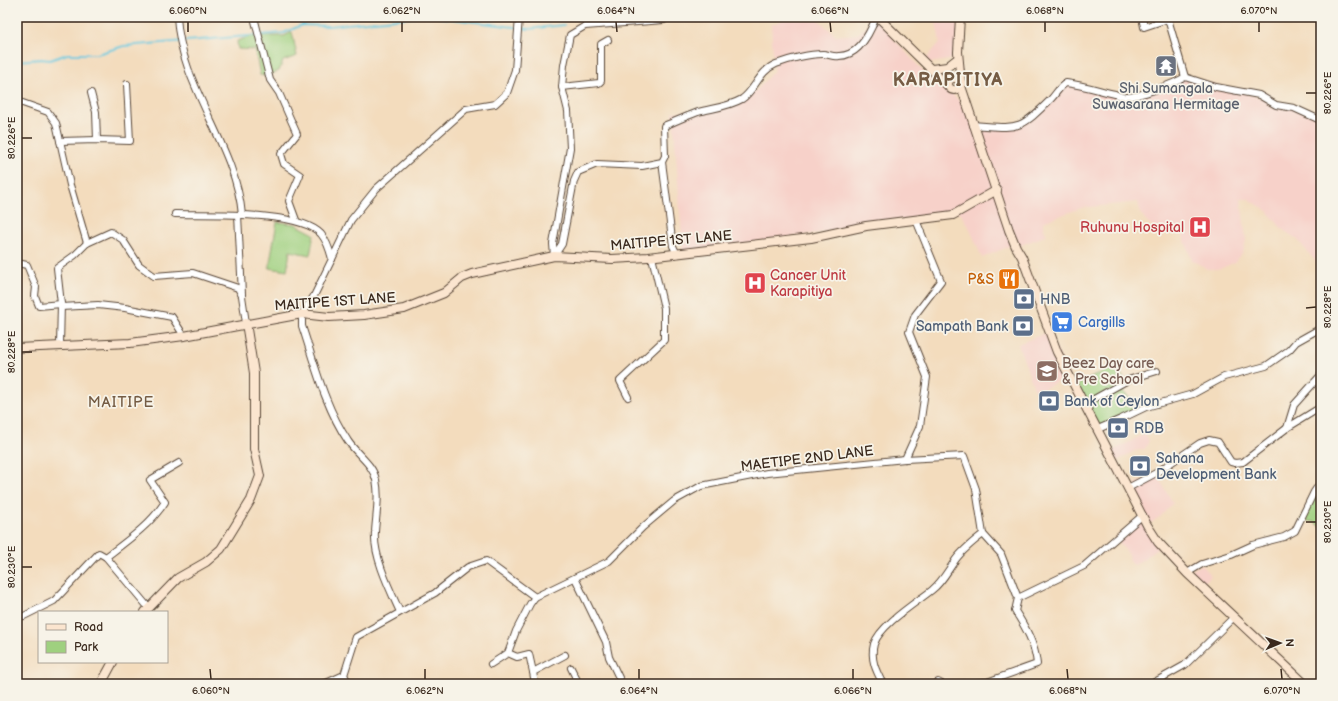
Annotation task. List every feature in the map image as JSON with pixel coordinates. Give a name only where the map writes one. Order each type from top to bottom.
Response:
[{"type":"street","points":[[24,616],[54,601],[99,553],[106,557],[147,610],[178,578],[206,562],[221,549],[251,500],[260,476],[254,449],[254,373],[242,296],[240,215],[235,178],[187,68],[178,37],[176,17]]},
{"type":"street","points":[[254,17],[270,80],[279,93],[297,134],[280,154],[284,164],[300,175],[289,201],[296,220]]},
{"type":"street","points":[[400,612],[376,550],[374,532],[377,515],[376,480],[372,469],[348,441],[324,394],[302,326],[302,314],[314,296],[351,220],[376,189],[466,109],[495,104],[507,93],[514,70],[518,17]]},
{"type":"street","points":[[554,256],[553,244],[570,148],[568,111],[562,87],[564,65],[570,35],[585,26],[664,20],[666,17]]},
{"type":"street","points":[[677,254],[673,246],[662,162],[665,156],[664,126],[688,115],[732,105],[744,97],[762,73],[774,64],[813,55],[847,55],[863,44],[877,17],[966,105]]},
{"type":"street","points":[[950,89],[948,81],[952,78],[957,56],[960,17]]},
{"type":"street","points":[[1142,17],[1144,27],[1170,18],[1185,77]]},
{"type":"street","points":[[562,87],[597,84],[601,81],[601,44],[608,40]]},
{"type":"street","points":[[930,68],[947,67],[957,56]]},
{"type":"street","points":[[957,56],[966,105],[997,190],[1013,240],[1022,257],[1057,352],[1128,488],[1161,546],[1187,573],[1305,684]]},
{"type":"street","points":[[930,68],[952,78],[958,78],[961,84]]},
{"type":"street","points":[[973,125],[1019,126],[1037,114],[1066,83],[1079,85],[1125,98],[1166,84],[1175,83],[1185,77],[1216,87],[1255,94],[1276,105],[1294,108],[1321,118]]},
{"type":"street","points":[[60,141],[97,140],[130,142],[126,84]]},
{"type":"street","points":[[950,89],[958,90],[961,84]]},
{"type":"street","points":[[92,93],[96,112],[97,140]]},
{"type":"street","points":[[17,101],[48,112],[56,123],[70,185],[86,243]]},
{"type":"street","points":[[554,256],[562,244],[574,181],[578,172],[597,164],[642,166],[662,162]]},
{"type":"street","name":"MAITIPE 1ST LANE","points":[[17,348],[130,343],[184,336],[246,323],[302,314],[329,317],[364,315],[404,309],[444,293],[462,278],[472,274],[554,256],[612,259],[652,257],[811,238],[866,226],[953,215],[997,190]]},
{"type":"street","points":[[175,214],[240,215],[296,220],[321,234],[328,246],[332,259]]},
{"type":"street","points":[[905,459],[920,426],[927,377],[909,332],[915,315],[941,280],[916,220]]},
{"type":"street","points":[[60,345],[61,306],[57,268],[75,255],[86,243],[111,232],[123,240],[139,265],[154,276],[193,273],[238,288],[242,296]]},
{"type":"street","points":[[628,397],[620,382],[664,340],[664,308],[652,257]]},
{"type":"street","points":[[17,263],[27,265],[36,288],[35,296],[39,306],[98,306],[125,308],[172,317],[184,336]]},
{"type":"street","points":[[1098,429],[1146,407],[1193,394],[1224,377],[1266,366],[1289,350],[1296,342],[1321,328]]},
{"type":"street","points":[[1085,404],[1128,380],[1157,371]]},
{"type":"street","points":[[1287,428],[1294,405],[1321,375]]},
{"type":"street","points":[[1128,488],[1156,473],[1200,443],[1209,440],[1215,440],[1231,462],[1239,463],[1287,428],[1321,407]]},
{"type":"street","name":"MAETIPE 2ND LANE","points":[[536,596],[609,561],[643,527],[674,501],[701,486],[767,472],[905,459],[964,456],[976,489],[983,534]]},
{"type":"street","points":[[106,557],[135,535],[159,511],[165,502],[150,480],[179,463]]},
{"type":"street","points":[[1187,573],[1202,564],[1231,556],[1253,545],[1284,537],[1296,531],[1314,492],[1321,482]]},
{"type":"street","points":[[1018,598],[1084,566],[1143,515]]},
{"type":"street","points":[[883,684],[874,666],[872,654],[875,642],[882,632],[906,608],[933,590],[946,575],[955,560],[983,534],[1001,554],[1018,598],[1015,611],[1026,627],[1036,652],[1037,664],[987,682],[962,684]]},
{"type":"street","points":[[349,684],[344,675],[356,637],[434,592],[468,567],[486,562],[536,596],[530,604],[516,631],[508,653],[491,664]]},
{"type":"street","points":[[574,579],[594,624]]},
{"type":"street","points":[[574,579],[606,642],[609,657],[622,684]]},
{"type":"street","points":[[1151,684],[1185,665],[1234,617]]},
{"type":"street","points":[[508,653],[517,657],[529,654],[535,684]]},
{"type":"street","points":[[533,672],[565,655]]},
{"type":"street","points":[[101,684],[112,663]]},
{"type":"street","points":[[571,668],[579,684]]},
{"type":"street","points":[[324,684],[344,675]]},
{"type":"street","points":[[935,684],[938,682],[942,684]]},
{"type":"shaded area","points":[[796,17],[815,17],[837,36],[858,34],[876,19],[932,81],[945,84],[954,96],[966,107],[973,125],[1019,126],[1066,83],[1125,98],[1185,77],[1237,90],[1321,117],[1321,268],[1297,239],[1283,230],[1267,211],[1249,199],[1241,199],[1246,240],[1243,252],[1235,262],[1220,269],[1207,269],[1192,260],[1181,230],[1162,231],[1149,224],[1141,214],[1138,202],[1081,208],[1043,222],[1044,230],[1047,235],[1016,247],[1014,244],[982,258],[969,227],[959,212],[683,253],[673,112],[702,110],[727,103],[757,90],[774,70],[771,25],[785,19]]},
{"type":"shaded area","points":[[935,17],[960,17],[958,52],[949,60],[929,63],[927,58],[940,42]]},
{"type":"shaded area","points":[[1048,332],[1069,376],[1045,388],[1035,391],[1018,344]]},
{"type":"shaded area","points":[[1145,434],[1149,441],[1145,449],[1134,451],[1115,462],[1110,452]]},
{"type":"shaded area","points":[[1156,473],[1173,503],[1161,516],[1148,525],[1161,546],[1135,565],[1130,563],[1129,555],[1120,544],[1117,536],[1143,515],[1128,488]]},
{"type":"shaded area","points":[[1202,564],[1211,576],[1201,585],[1187,573]]},
{"type":"green space","points":[[292,32],[297,56],[283,61],[279,71],[265,76],[260,75],[255,50],[238,49],[237,41],[252,36],[284,36]]},
{"type":"green space","points":[[277,222],[295,224],[314,234],[310,255],[290,251],[287,271],[269,268]]},
{"type":"green space","points":[[1111,363],[1123,377],[1123,392],[1131,399],[1136,412],[1098,429],[1077,385],[1104,371]]},
{"type":"green space","points":[[1321,482],[1321,527],[1314,522],[1301,520]]},
{"type":"waterway","points":[[17,61],[41,59],[50,60],[67,54],[97,54],[124,46],[284,33],[302,25],[329,26],[414,17]]},
{"type":"waterway","points":[[438,17],[529,29],[564,25]]},
{"type":"place","name":"Shi Sumangala Suwasarana Hermitage","points":[[1166,66]]},
{"type":"place","name":"Ruhunu Hospital","points":[[1200,227]]},
{"type":"place","name":"P&S","points":[[1009,279]]},
{"type":"place","name":"Cancer Unit Karapitiya","points":[[755,283]]},
{"type":"place","name":"HNB","points":[[1024,299]]},
{"type":"place","name":"Cargills","points":[[1062,322]]},
{"type":"place","name":"Sampath Bank","points":[[1023,326]]},
{"type":"place","name":"Beez Day care & Pre School","points":[[1047,371]]},
{"type":"place","name":"Bank of Ceylon","points":[[1049,401]]},
{"type":"place","name":"RDB","points":[[1118,428]]},
{"type":"place","name":"Sahana Development Bank","points":[[1140,466]]},
{"type":"district","name":"KARAPITIYA","points":[[948,80]]},
{"type":"district","name":"MAITIPE","points":[[121,402]]}]
